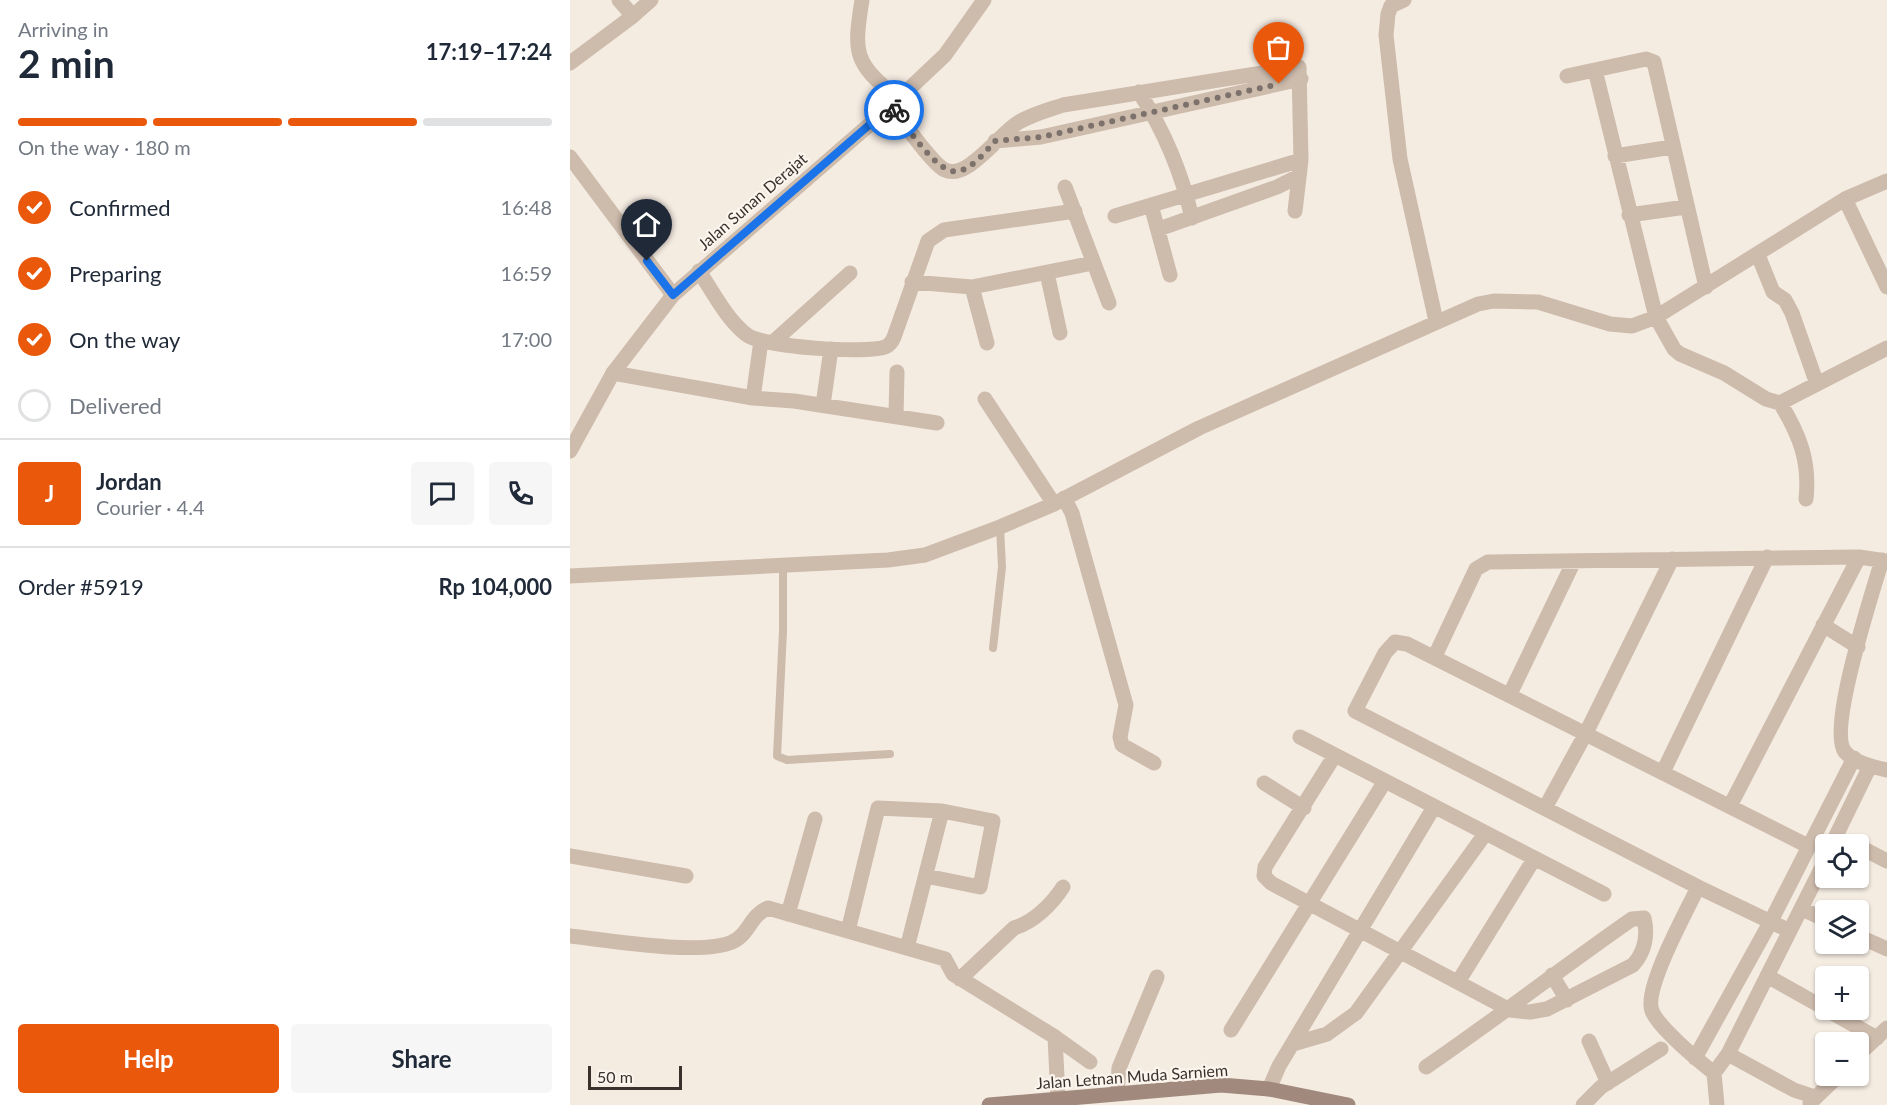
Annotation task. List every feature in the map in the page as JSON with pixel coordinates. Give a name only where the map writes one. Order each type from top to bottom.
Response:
[{"type":"main road","name":"Jalan Letnan Muda Sarniem","points":[[989,1105],[1058,1098],[1109,1097],[1221,1085],[1269,1089],[1309,1101],[1348,1105]]},
{"type":"street","points":[[619,0],[633,16]]},
{"type":"street","points":[[570,63],[651,0]]},
{"type":"street","points":[[862,0],[859,35],[861,62],[944,170],[960,171],[976,162],[995,141],[1035,114],[1063,105],[1176,87],[1234,86],[1301,79],[1301,160],[1295,211]]},
{"type":"street","name":"Jalan Sunan Derajat","points":[[570,451],[613,373],[640,334],[673,295],[945,55],[984,0]]},
{"type":"street","points":[[1404,0],[1392,6],[1388,14],[1386,35],[1400,159],[1436,321]]},
{"type":"street","points":[[1567,76],[1646,59],[1654,62],[1671,147],[1706,286]]},
{"type":"street","points":[[1595,70],[1656,317],[1674,349],[1680,354],[1724,373],[1766,399],[1780,403],[1800,436],[1805,454],[1808,480],[1806,500]]},
{"type":"street","points":[[995,141],[1041,137],[1152,113],[1182,106],[1234,86]]},
{"type":"street","points":[[1176,87],[1182,106]]},
{"type":"street","points":[[1139,92],[1152,113],[1186,195],[1192,218]]},
{"type":"street","points":[[1616,156],[1671,147]]},
{"type":"street","points":[[570,157],[673,295]]},
{"type":"street","points":[[1115,216],[1301,160]]},
{"type":"street","points":[[1273,168],[1277,187]]},
{"type":"street","points":[[1159,229],[1277,187],[1299,176]]},
{"type":"street","points":[[570,576],[916,556],[950,547],[1059,501],[1199,428],[1463,309],[1494,301],[1538,302],[1610,324],[1632,326],[1656,317],[1845,199],[1887,181]]},
{"type":"street","points":[[1065,187],[1109,303]]},
{"type":"street","points":[[1845,199],[1887,286]]},
{"type":"street","points":[[1151,205],[1170,275]]},
{"type":"street","points":[[1629,215],[1686,207]]},
{"type":"street","points":[[699,272],[729,316],[747,335],[766,342],[831,349],[873,350],[890,344],[900,324],[912,282],[928,241],[944,230],[1075,211]]},
{"type":"street","points":[[1758,255],[1773,292],[1785,300],[1792,313],[1817,384]]},
{"type":"street","points":[[912,282],[972,287],[1093,263]]},
{"type":"street","points":[[753,398],[766,342],[850,273]]},
{"type":"street","points":[[1047,273],[1060,333]]},
{"type":"street","points":[[972,287],[987,343]]},
{"type":"street","points":[[1780,403],[1887,348]]},
{"type":"street","points":[[823,405],[831,349]]},
{"type":"street","points":[[896,416],[897,372]]},
{"type":"street","points":[[613,373],[753,398],[823,405],[937,423]]},
{"type":"street","points":[[985,399],[1075,524],[1126,705],[1120,737],[1122,745],[1154,763]]},
{"type":"street","points":[[1663,772],[1767,557]]},
{"type":"street","points":[[1435,656],[1476,569],[1483,563],[1767,557],[1859,557],[1884,561],[1846,688],[1840,738],[1845,752],[1870,766],[1887,770]]},
{"type":"street","points":[[1730,806],[1859,557]]},
{"type":"street","points":[[1545,808],[1587,733],[1671,559]]},
{"type":"street","points":[[1510,694],[1574,561]]},
{"type":"street","points":[[1823,625],[1858,647]]},
{"type":"street","points":[[1790,931],[1698,887],[1355,711],[1385,653],[1395,642],[1407,644],[1435,656],[1808,846]]},
{"type":"street","points":[[1300,737],[1604,894]]},
{"type":"street","points":[[1335,755],[1304,808],[1265,867],[1264,876],[1270,883],[1401,953],[1510,1010],[1538,1011],[1567,1000],[1633,965],[1639,958],[1645,942],[1644,918],[1637,916],[1632,919],[1552,975],[1510,1010],[1426,1067]]},
{"type":"street","points":[[1695,1058],[1771,921],[1854,758]]},
{"type":"street","points":[[1837,834],[1870,766]]},
{"type":"street","points":[[1231,1030],[1384,781]]},
{"type":"street","points":[[1264,783],[1304,808]]},
{"type":"street","points":[[1269,1089],[1279,1066],[1434,807]]},
{"type":"street","points":[[848,931],[878,808],[942,811],[993,821],[980,887],[926,876]]},
{"type":"street","points":[[907,948],[942,811]]},
{"type":"street","points":[[788,914],[815,819]]},
{"type":"street","points":[[1293,1044],[1327,1034],[1356,1013],[1485,834]]},
{"type":"street","points":[[1869,851],[1887,861]]},
{"type":"street","points":[[570,856],[686,876]]},
{"type":"street","points":[[1458,982],[1534,859]]},
{"type":"street","points":[[1702,1105],[1717,1099],[1714,1073],[1728,1054],[1815,882]]},
{"type":"street","points":[[960,979],[1014,928],[1023,925],[1054,901],[1064,887]]},
{"type":"street","points":[[1698,887],[1650,994],[1652,1013],[1695,1058],[1714,1073]]},
{"type":"street","points":[[570,936],[642,945],[715,947],[740,939],[759,912],[768,908],[945,959],[953,974],[960,979],[1055,1037],[1090,1062]]},
{"type":"street","points":[[1802,909],[1815,915]]},
{"type":"street","points":[[1869,941],[1887,949]]},
{"type":"street","points":[[1552,975],[1567,1000]]},
{"type":"street","points":[[1109,1097],[1157,976]]},
{"type":"street","points":[[1767,976],[1815,1003]]},
{"type":"street","points":[[1852,1020],[1882,1033],[1869,1045]]},
{"type":"street","points":[[1055,1037],[1058,1098]]},
{"type":"street","points":[[1589,1041],[1608,1083]]},
{"type":"street","points":[[1583,1105],[1608,1083],[1660,1050]]},
{"type":"street","points":[[1728,1054],[1812,1101],[1828,1086]]},
{"type":"lane","points":[[993,648],[1002,567],[1000,527]]},
{"type":"lane","points":[[783,565],[783,631],[777,756],[787,760],[890,754]]},
{"type":"way so far","points":[[894,110],[939,166],[951,172],[960,171],[976,162],[995,141],[1041,137],[1279,84]]},
{"type":"route","points":[[647,261],[673,295],[891,106],[894,110]]}]
